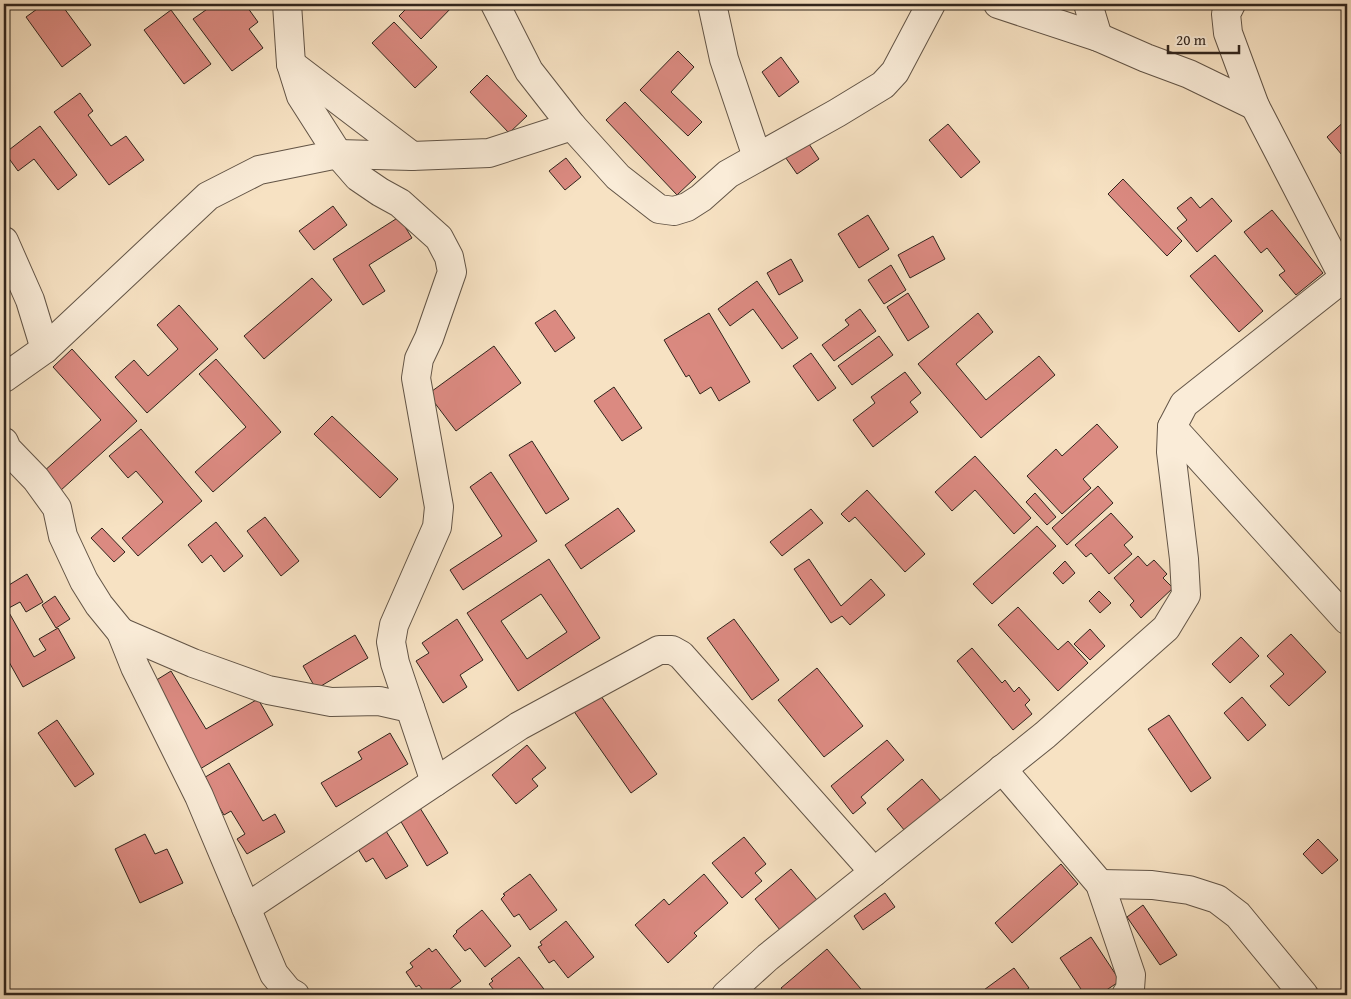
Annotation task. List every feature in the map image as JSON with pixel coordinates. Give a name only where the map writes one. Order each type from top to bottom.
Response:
[{"type":"street","points":[[287,4],[291,64],[301,96],[338,154],[358,177],[400,203],[439,238],[449,257],[452,272],[420,359],[416,378],[439,507],[437,527],[394,625],[391,642],[395,663],[435,782]]},
{"type":"street","points":[[495,4],[529,71],[572,126],[618,176],[659,209],[674,211],[686,207],[701,198],[728,174],[883,85],[895,72],[931,4]]},
{"type":"street","points":[[712,4],[724,59],[757,157]]},
{"type":"street","points":[[998,4],[1098,37],[1189,74],[1255,106]]},
{"type":"street","points":[[1088,4],[1098,37]]},
{"type":"street","points":[[726,995],[768,957],[1045,735],[1166,628],[1186,595],[1184,559],[1171,452],[1172,427],[1184,404],[1346,276],[1255,106],[1228,33],[1226,14],[1230,4]]},
{"type":"street","points":[[291,64],[412,156]]},
{"type":"street","points":[[4,378],[45,349],[208,196],[259,170],[338,154],[412,156],[489,153],[572,126]]},
{"type":"street","points":[[4,241],[30,300],[45,349]]},
{"type":"street","points":[[1172,427],[1347,620]]},
{"type":"street","points":[[4,442],[7,449],[36,479],[57,508],[62,536],[99,605],[120,632],[135,667],[199,796],[274,974],[288,991],[295,995]]},
{"type":"street","points":[[120,632],[193,663],[268,690],[331,702],[379,701],[410,708]]},
{"type":"street","points":[[246,908],[519,726],[658,650],[672,650],[681,655],[874,872]]},
{"type":"street","points":[[1002,770],[1100,884],[1131,975],[1130,989],[1126,995]]},
{"type":"street","points":[[1100,884],[1152,885],[1189,890],[1217,899],[1238,915],[1304,995]]},
{"type":"building","points":[[44,4],[61,4],[91,45],[62,67],[26,17]]},
{"type":"building","points":[[212,4],[245,4],[258,22],[249,29],[263,48],[232,71],[193,19]]},
{"type":"building","points":[[411,4],[455,4],[421,39],[399,16]]},
{"type":"building","points":[[171,10],[211,64],[184,84],[144,30]]},
{"type":"building","points":[[394,22],[437,67],[415,88],[372,43]]},
{"type":"building","points":[[678,51],[694,67],[671,92],[702,122],[688,136],[640,90]]},
{"type":"building","points":[[781,57],[799,82],[779,97],[762,72]]},
{"type":"building","points":[[487,75],[527,116],[509,133],[470,92]]},
{"type":"building","points":[[80,93],[93,111],[88,115],[111,146],[126,136],[144,160],[109,185],[54,112]]},
{"type":"building","points":[[625,102],[696,177],[677,195],[606,120]]},
{"type":"building","points":[[1347,119],[1347,161],[1327,137]]},
{"type":"building","points":[[948,124],[980,162],[961,178],[929,140]]},
{"type":"building","points":[[40,126],[77,175],[58,190],[34,159],[18,171],[5,153]]},
{"type":"building","points":[[803,135],[819,159],[797,174],[781,151]]},
{"type":"building","points":[[566,158],[581,177],[565,190],[549,171]]},
{"type":"building","points":[[1123,179],[1182,241],[1167,256],[1108,194]]},
{"type":"building","points":[[1191,197],[1200,208],[1212,198],[1232,221],[1197,252],[1177,228],[1187,220],[1177,208]]},
{"type":"building","points":[[333,206],[347,225],[314,250],[299,231]]},
{"type":"building","points":[[1272,210],[1323,273],[1296,295],[1279,275],[1285,271],[1267,248],[1261,253],[1244,232]]},
{"type":"building","points":[[868,215],[889,249],[859,268],[838,234]]},
{"type":"building","points":[[399,217],[412,238],[369,265],[385,291],[363,305],[333,259]]},
{"type":"building","points":[[933,236],[945,259],[910,278],[898,255]]},
{"type":"building","points":[[1215,255],[1263,311],[1239,332],[1190,276]]},
{"type":"building","points":[[791,259],[803,281],[779,295],[767,273]]},
{"type":"building","points":[[891,265],[906,290],[884,304],[868,280]]},
{"type":"building","points":[[312,278],[332,300],[264,359],[244,336]]},
{"type":"building","points":[[757,281],[798,338],[782,349],[753,309],[730,326],[718,309]]},
{"type":"building","points":[[908,293],[929,327],[908,341],[887,307]]},
{"type":"building","points":[[179,305],[218,349],[147,413],[115,377],[134,360],[148,376],[178,349],[157,325]]},
{"type":"building","points":[[860,309],[876,331],[834,361],[822,345],[849,325],[845,320]]},
{"type":"building","points":[[555,310],[575,338],[555,352],[535,323]]},
{"type":"building","points":[[709,313],[750,382],[719,401],[711,387],[700,394],[689,375],[686,377],[664,340]]},
{"type":"building","points":[[978,313],[993,332],[956,364],[986,400],[1039,356],[1055,375],[981,438],[918,364]]},
{"type":"building","points":[[879,336],[893,355],[852,385],[838,366]]},
{"type":"building","points":[[494,346],[521,383],[456,431],[428,394]]},
{"type":"building","points":[[72,349],[137,421],[60,491],[43,472],[101,420],[53,367]]},
{"type":"building","points":[[811,353],[836,388],[818,401],[793,366]]},
{"type":"building","points":[[216,359],[281,432],[213,492],[195,472],[246,427],[199,374]]},
{"type":"building","points":[[905,372],[921,393],[910,402],[918,412],[873,447],[853,420],[875,403],[871,397]]},
{"type":"building","points":[[614,387],[642,428],[622,441],[594,401]]},
{"type":"building","points":[[332,416],[398,479],[380,498],[314,434]]},
{"type":"building","points":[[1097,424],[1118,447],[1083,479],[1091,488],[1062,514],[1027,476],[1056,449],[1062,456]]},
{"type":"building","points":[[141,429],[202,501],[138,556],[122,538],[163,502],[136,471],[128,478],[109,456]]},
{"type":"building","points":[[532,441],[569,499],[546,514],[509,455]]},
{"type":"building","points":[[975,456],[1031,518],[1014,534],[975,490],[952,511],[935,492]]},
{"type":"building","points":[[491,472],[537,541],[463,590],[450,570],[502,536],[470,487]]},
{"type":"building","points":[[1098,486],[1113,503],[1067,545],[1052,528]]},
{"type":"building","points":[[867,490],[925,554],[905,572],[855,517],[849,522],[841,514]]},
{"type":"building","points":[[1035,493],[1056,517],[1047,525],[1026,502]]},
{"type":"building","points":[[618,508],[635,531],[581,569],[565,545]]},
{"type":"building","points":[[811,509],[823,523],[782,556],[770,542]]},
{"type":"building","points":[[1111,513],[1133,537],[1124,545],[1132,554],[1109,574],[1091,553],[1086,557],[1075,545]]},
{"type":"building","points":[[265,517],[299,561],[281,576],[247,531]]},
{"type":"building","points":[[216,522],[243,556],[224,572],[211,555],[202,563],[188,545]]},
{"type":"building","points":[[1037,526],[1056,546],[992,604],[973,584]]},
{"type":"building","points":[[102,528],[125,552],[114,562],[91,538]]},
{"type":"building","points":[[1138,556],[1147,566],[1154,560],[1167,574],[1163,578],[1173,588],[1141,618],[1130,605],[1134,601],[1114,578]]},
{"type":"building","points":[[549,559],[600,638],[518,691],[467,613]],"holes":[[[541,594],[567,632],[527,659],[501,621]]]},
{"type":"building","points":[[809,559],[841,606],[871,579],[885,595],[850,625],[842,616],[831,623],[794,569]]},
{"type":"building","points":[[1065,561],[1075,573],[1063,584],[1053,573]]},
{"type":"building","points":[[27,574],[43,602],[26,612],[20,602],[7,609],[34,657],[46,650],[39,639],[58,628],[75,658],[23,687],[4,653],[4,588]]},
{"type":"building","points":[[1099,591],[1111,603],[1100,613],[1089,601]]},
{"type":"building","points":[[55,596],[70,619],[56,628],[42,605]]},
{"type":"building","points":[[1018,607],[1058,650],[1068,641],[1088,663],[1058,691],[998,625]]},
{"type":"building","points":[[457,619],[483,660],[460,675],[467,687],[443,703],[416,661],[429,653],[422,643]]},
{"type":"building","points":[[734,619],[779,680],[752,700],[707,638]]},
{"type":"building","points":[[1090,629],[1105,646],[1090,660],[1074,644]]},
{"type":"building","points":[[1291,634],[1326,672],[1289,706],[1270,686],[1284,674],[1267,656]]},
{"type":"building","points":[[355,635],[368,658],[316,689],[303,666]]},
{"type":"building","points":[[1241,637],[1259,656],[1230,683],[1212,664]]},
{"type":"building","points":[[972,648],[1002,683],[1005,680],[1014,692],[1019,687],[1030,700],[1025,705],[1032,714],[1013,730],[957,661]]},
{"type":"building","points":[[817,668],[863,726],[824,757],[778,700]]},
{"type":"building","points":[[171,671],[206,729],[258,699],[273,725],[200,769],[150,684]]},
{"type":"building","points":[[598,692],[657,774],[631,793],[573,710]]},
{"type":"building","points":[[1242,697],[1266,725],[1248,741],[1224,713]]},
{"type":"building","points":[[1169,715],[1211,778],[1191,792],[1148,729]]},
{"type":"building","points":[[57,720],[94,774],[75,787],[38,733]]},
{"type":"building","points":[[390,733],[408,764],[336,807],[321,783],[362,759],[358,752]]},
{"type":"building","points":[[887,740],[904,760],[861,797],[866,803],[853,814],[831,786]]},
{"type":"building","points":[[527,745],[546,768],[532,779],[538,786],[516,804],[492,775]]},
{"type":"building","points":[[229,763],[263,821],[275,814],[285,832],[247,854],[237,839],[245,834],[231,811],[224,815],[202,779]]},
{"type":"building","points":[[922,779],[941,801],[905,831],[887,809]]},
{"type":"building","points":[[420,808],[448,853],[427,866],[400,820]]},
{"type":"building","points":[[386,831],[408,866],[386,879],[373,858],[366,862],[358,849]]},
{"type":"building","points":[[145,834],[155,854],[167,849],[183,883],[140,903],[115,849]]},
{"type":"building","points":[[744,837],[766,864],[755,873],[762,881],[742,898],[712,863]]},
{"type":"building","points":[[1318,839],[1338,860],[1322,874],[1303,854]]},
{"type":"building","points":[[1061,864],[1078,884],[1012,943],[995,923]]},
{"type":"building","points":[[791,869],[817,900],[780,930],[755,899]]},
{"type":"building","points":[[530,874],[557,910],[530,930],[519,914],[514,917],[501,899],[505,895],[503,894]]},
{"type":"building","points":[[704,874],[728,903],[694,933],[697,936],[668,963],[635,925],[664,899],[669,905]]},
{"type":"building","points":[[885,893],[895,907],[863,930],[854,916]]},
{"type":"building","points":[[1143,905],[1177,955],[1160,965],[1127,917]]},
{"type":"building","points":[[482,910],[511,946],[485,967],[470,948],[465,951],[453,936],[456,931]]},
{"type":"building","points":[[566,921],[594,957],[568,978],[554,960],[549,963],[538,947],[542,945],[540,942]]},
{"type":"building","points":[[1091,937],[1120,981],[1099,995],[1085,995],[1060,958]]},
{"type":"building","points":[[429,948],[432,952],[436,949],[461,981],[442,995],[427,995],[419,985],[416,987],[406,972],[413,967],[410,963]]},
{"type":"building","points":[[827,949],[866,995],[787,995],[781,988]]},
{"type":"building","points":[[519,957],[547,993],[544,995],[498,995],[489,984],[493,981],[491,979]]},
{"type":"building","points":[[1014,968],[1029,988],[1019,995],[977,995]]}]
